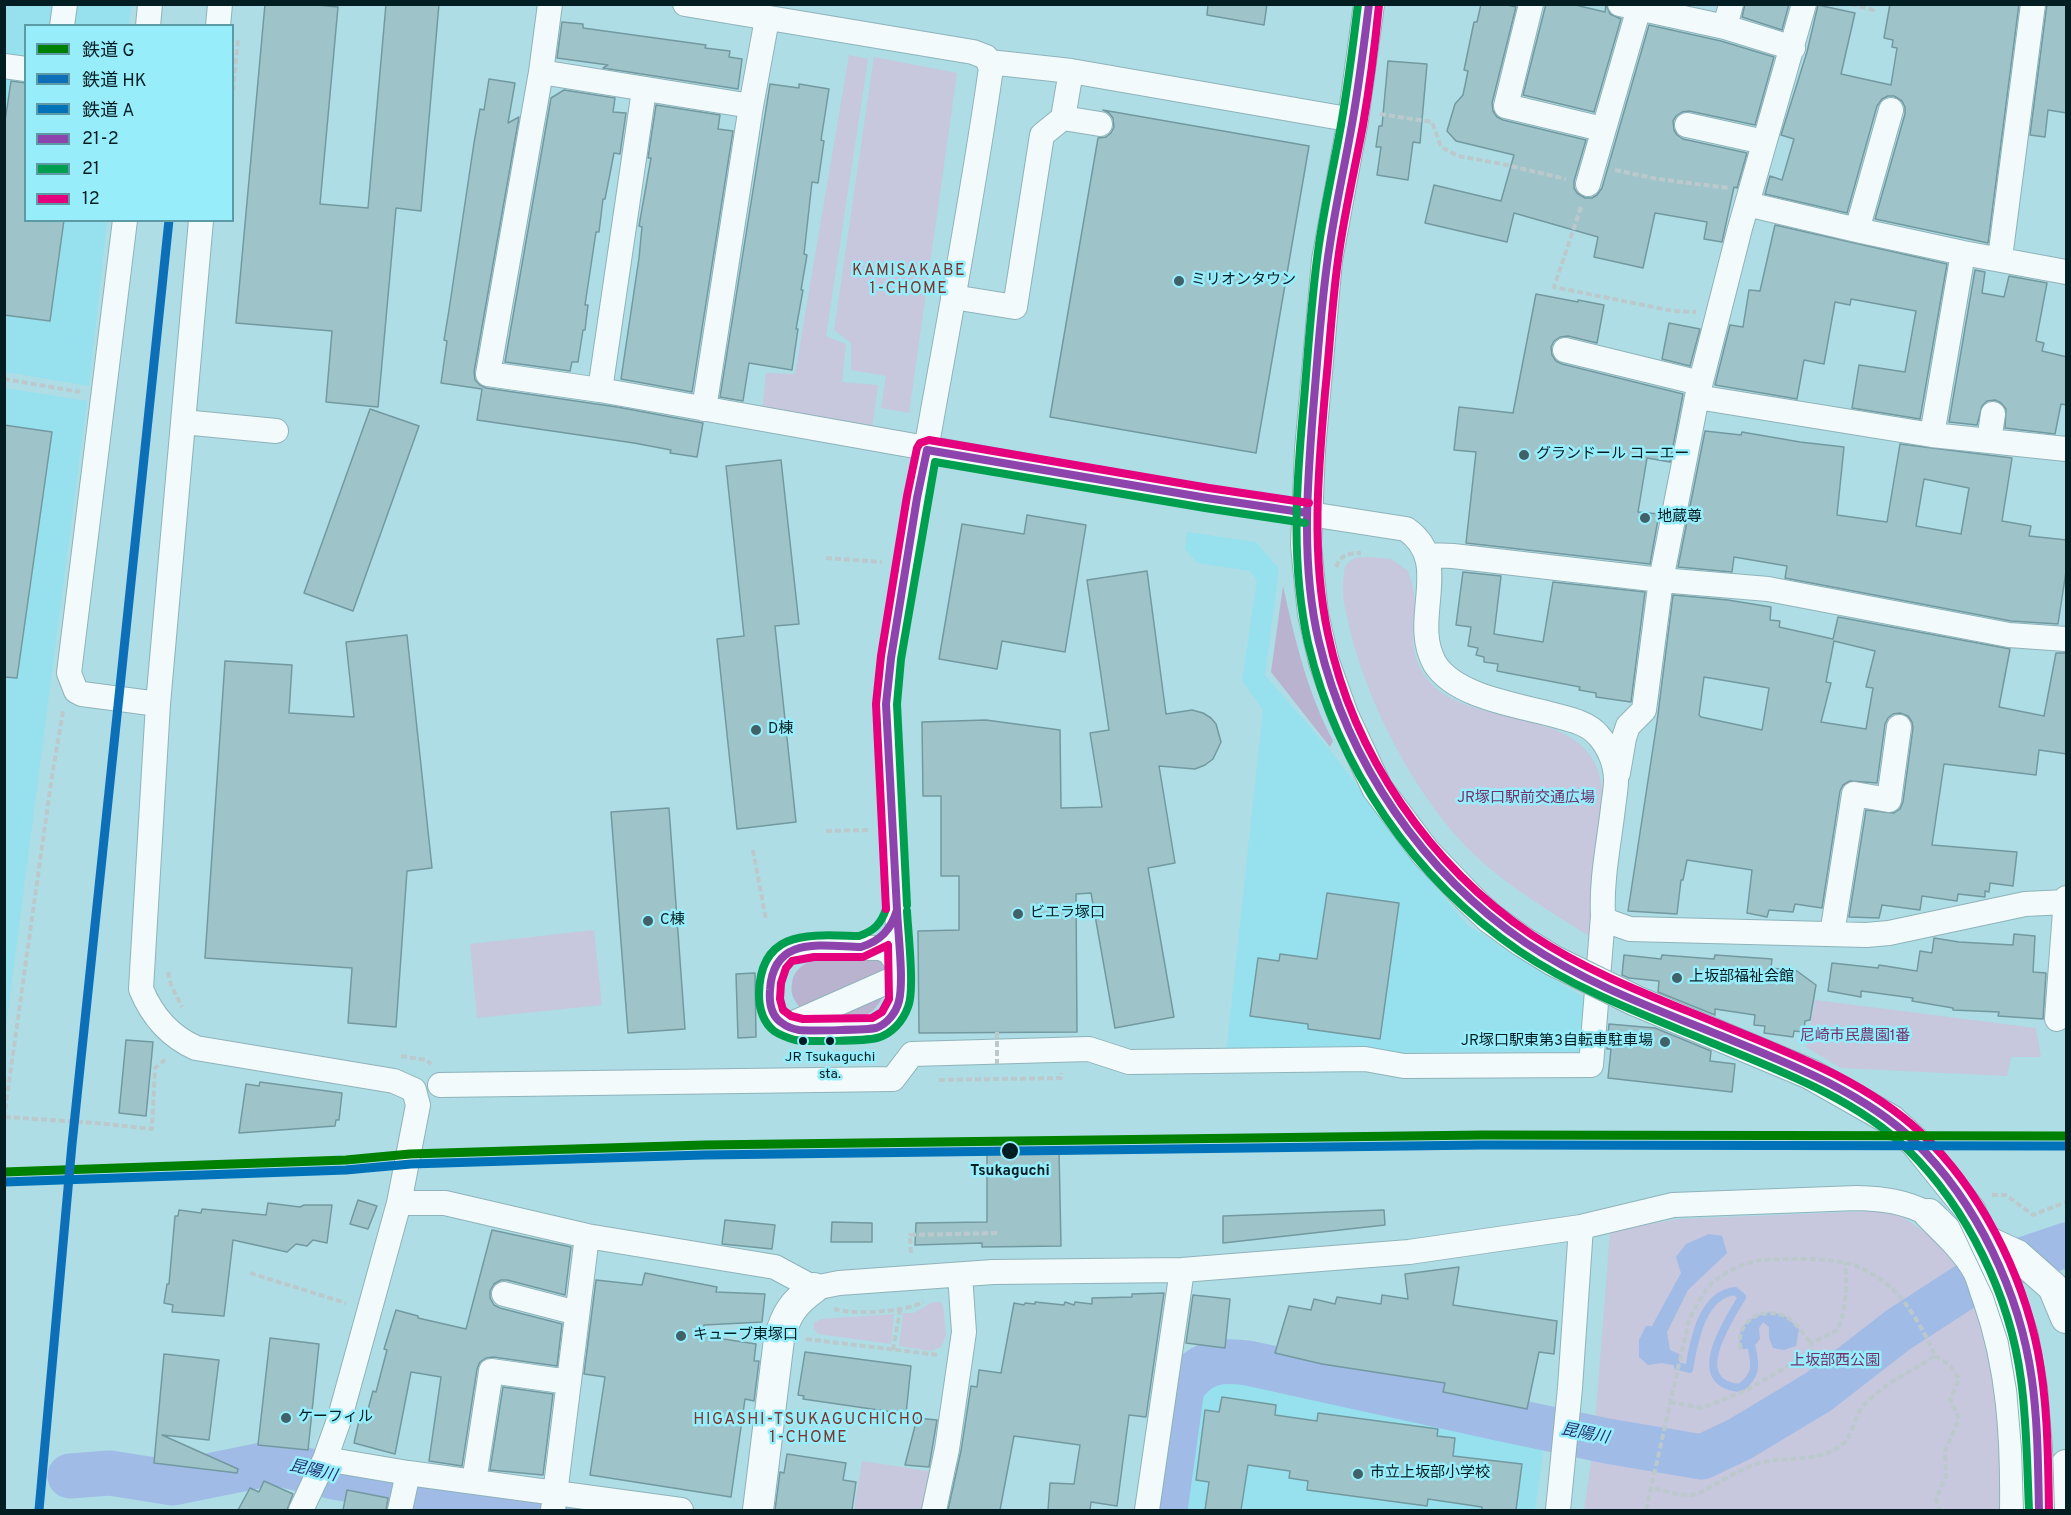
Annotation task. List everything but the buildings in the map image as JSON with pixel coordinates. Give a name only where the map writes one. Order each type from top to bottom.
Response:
[{"type":"main road","points":[[1369,4],[1364,117],[1327,260],[1310,450],[1307,513],[1308,566],[1316,631],[1324,662],[1343,715],[1377,788],[1425,852],[1490,918],[1554,961],[1636,1001],[1810,1074],[1891,1120],[1917,1143],[1970,1210],[2007,1288],[2017,1317],[2023,1336],[2032,1388],[2037,1448],[2038,1510]]},
{"type":"main road","points":[[1929,1214],[2017,1255],[2053,1287],[2067,1318]]},
{"type":"main road","points":[[1929,1214],[1955,1240],[1977,1270],[1997,1325],[2009,1379],[2016,1460],[2015,1510]]},
{"type":"main road","points":[[758,1510],[779,1339],[785,1318],[799,1299],[821,1298]]},
{"type":"main road","points":[[2065,1510],[2067,1465]]},
{"type":"street","points":[[62,24],[65,4]]},
{"type":"street","points":[[148,24],[150,4]]},
{"type":"street","points":[[220,4],[227,24]]},
{"type":"street","points":[[550,4],[541,72],[488,374],[600,390],[927,450],[1406,529],[1416,536],[1427,555],[1430,583],[1425,626],[1428,647],[1441,672],[1466,690],[1575,720],[1596,732],[1612,756],[1617,779]]},
{"type":"street","points":[[685,4],[973,52],[986,57],[991,68],[917,498],[886,704],[900,971],[900,995],[896,1010],[890,1019],[880,1026],[868,1029],[802,1030],[786,1026],[774,1015],[771,1005],[772,976],[779,958],[785,953],[802,947],[881,948],[889,952],[900,971]]},
{"type":"street","points":[[1531,4],[1506,106],[1602,129]]},
{"type":"street","points":[[1725,27],[1731,4]]},
{"type":"street","points":[[893,1079],[912,1054],[1089,1049],[1129,1062],[1365,1059],[1404,1066],[1591,1065],[1604,916],[1604,887],[1623,738],[1628,726],[1644,710],[1661,580],[1698,390],[1764,142],[1804,4]]},
{"type":"street","points":[[2000,258],[2033,4]]},
{"type":"street","points":[[1591,175],[1630,6],[1725,27],[1792,48]]},
{"type":"street","points":[[704,409],[751,106],[767,19]]},
{"type":"street","points":[[989,62],[1071,71],[1364,117]]},
{"type":"street","points":[[4,66],[24,69]]},
{"type":"street","points":[[953,297],[1015,307],[1042,135],[1063,118],[1071,71]]},
{"type":"street","points":[[541,72],[751,106]]},
{"type":"street","points":[[600,390],[644,90]]},
{"type":"street","points":[[1857,230],[1891,110]]},
{"type":"street","points":[[1063,118],[1100,124]]},
{"type":"street","points":[[1686,125],[1764,142]]},
{"type":"street","points":[[1749,197],[1857,230],[2067,272]]},
{"type":"street","points":[[125,222],[69,673],[76,691],[82,694],[158,704]]},
{"type":"street","points":[[201,222],[158,704],[141,989],[151,1011],[180,1041],[196,1048],[394,1081],[414,1089],[418,1105],[399,1203],[349,1388],[320,1469],[301,1510]]},
{"type":"street","points":[[1932,435],[1963,253]]},
{"type":"street","points":[[1565,350],[1698,390],[1932,435],[2067,448]]},
{"type":"street","points":[[1989,441],[1993,414]]},
{"type":"street","points":[[183,422],[276,431]]},
{"type":"street","points":[[1427,555],[1768,589],[2009,635],[2067,639]]},
{"type":"street","points":[[1832,934],[1854,794],[1889,800],[1899,727]]},
{"type":"street","points":[[1604,916],[1610,922],[1630,929],[1866,935],[1889,933],[2025,904],[2066,900],[2057,1019]]},
{"type":"street","points":[[861,947],[885,935],[890,929],[897,909]]},
{"type":"street","points":[[786,1026],[900,971]]},
{"type":"street","points":[[445,1085],[917,1080]]},
{"type":"street","points":[[399,1203],[445,1203],[587,1236],[775,1267],[821,1298],[839,1283],[993,1272],[1182,1270],[1409,1252],[1581,1227],[1673,1205],[1867,1198],[1887,1199],[1909,1204],[1929,1214]]},
{"type":"street","points":[[1558,1510],[1568,1419],[1581,1227]]},
{"type":"street","points":[[554,1501],[587,1236]]},
{"type":"street","points":[[1147,1510],[1182,1270]]},
{"type":"street","points":[[934,1510],[947,1449],[963,1343],[960,1275]]},
{"type":"street","points":[[504,1294],[578,1313]]},
{"type":"street","points":[[474,1482],[491,1371],[569,1382]]},
{"type":"street","points":[[320,1469],[404,1490],[474,1482],[554,1501],[681,1510]]},
{"type":"path","points":[[1851,4],[1874,10],[1875,4]]},
{"type":"path","points":[[1364,117],[1432,122],[1441,147],[1458,156],[1591,175],[1658,179],[1749,197]]},
{"type":"path","points":[[1591,175],[1554,287],[1673,311],[1718,314]]},
{"type":"path","points":[[4,380],[82,392]]},
{"type":"path","points":[[1333,574],[1339,559],[1348,553],[1361,553]]},
{"type":"path","points":[[826,558],[888,562]]},
{"type":"path","points":[[69,673],[52,776],[5,1118],[153,1129],[155,1068],[170,1055]]},
{"type":"path","points":[[826,831],[872,830]]},
{"type":"path","points":[[753,850],[766,920]]},
{"type":"path","points":[[167,966],[171,985],[183,1009]]},
{"type":"path","points":[[997,1032],[997,1064]]},
{"type":"path","points":[[392,1054],[426,1060],[445,1085]]},
{"type":"path","points":[[917,1080],[1061,1078]]},
{"type":"path","points":[[911,1253],[910,1235],[999,1233]]},
{"type":"path","points":[[1646,1510],[1689,1320],[1699,1301],[1715,1280],[1732,1269],[1762,1260],[1833,1260],[1867,1271],[1891,1287],[1928,1340],[1935,1356],[1949,1364],[1959,1379],[1950,1399],[1959,1419],[1945,1451],[1946,1476],[1936,1499],[1939,1510]]},
{"type":"path","points":[[1812,1343],[1839,1330],[1845,1310],[1848,1286],[1845,1263]]},
{"type":"path","points":[[250,1273],[370,1311]]},
{"type":"path","points":[[821,1298],[843,1312],[900,1310],[932,1298]]},
{"type":"path","points":[[893,1350],[900,1310]]},
{"type":"path","points":[[1670,1402],[1702,1408],[1747,1390],[1812,1352],[1812,1343],[1787,1317],[1772,1312],[1758,1315],[1747,1321],[1739,1340],[1741,1349]]},
{"type":"path","points":[[803,1335],[805,1338],[933,1356],[947,1353]]},
{"type":"path","points":[[1652,1488],[1693,1495],[1754,1465],[1773,1461],[1810,1459],[1831,1451],[1845,1443],[1859,1411],[1873,1395],[1935,1356]]},
{"type":"shaded area","points":[[4,5],[131,5],[129,24],[24,24],[24,222],[107,222],[89,386],[5,372]]},
{"type":"shaded area","points":[[5,388],[87,401],[5,1035]]},
{"type":"shaded area","points":[[1187,532],[1256,542],[1279,569],[1265,675],[1329,749],[1467,925],[1589,1001],[1584,1052],[1226,1053],[1263,710],[1242,680],[1257,580],[1250,571],[1197,563],[1185,549]]},
{"type":"shaded area","points":[[1283,586],[1297,646],[1309,684],[1333,741],[1330,747],[1271,672]]},
{"type":"shaded area","points":[[878,957],[886,968],[885,972],[800,1008],[794,999],[792,983],[796,972],[804,965],[828,958]]},
{"type":"shaded area","points":[[885,991],[880,1002],[866,1015],[849,1020],[817,1021]]},
{"type":"shaded area","points":[[1709,1234],[1722,1236],[1727,1253],[1688,1290],[1667,1332],[1670,1350],[1681,1355],[1678,1366],[1662,1363],[1648,1365],[1639,1357],[1639,1340],[1646,1326],[1652,1326],[1681,1273],[1676,1257],[1686,1244]]},
{"type":"shaded area","points":[[1772,1312],[1787,1317],[1799,1329],[1796,1346],[1784,1350],[1773,1348],[1769,1338],[1769,1327],[1763,1322],[1759,1328],[1760,1339],[1752,1349],[1741,1349],[1740,1334],[1746,1323],[1757,1316]]},
{"type":"shaded area","name":"市立上坂部小学校","points":[[1225,1367],[1545,1438],[1535,1510],[1171,1510],[1188,1392]]},
{"type":"green space","points":[[849,55],[868,59],[826,336],[846,344],[842,382],[878,385],[872,429],[762,413],[766,373],[795,374]]},
{"type":"green space","points":[[874,57],[957,73],[909,413],[881,408],[886,376],[851,370],[851,343],[834,330]]},
{"type":"green space","name":"JR塚口駅前交通広場","points":[[1354,558],[1391,559],[1408,571],[1415,604],[1413,643],[1415,653],[1423,673],[1441,692],[1464,704],[1547,727],[1572,738],[1590,755],[1601,781],[1602,796],[1589,936],[1516,889],[1466,847],[1435,809],[1403,760],[1365,679],[1344,601],[1345,566]]},
{"type":"green space","points":[[594,930],[602,1005],[477,1018],[470,944]]},
{"type":"green space","name":"尼崎市民農園1番","points":[[1815,1000],[2036,1028],[2041,1057],[2011,1057],[2007,1076],[1841,1068],[1806,1047]]},
{"type":"green space","name":"上坂部西公園","points":[[1873,1211],[1900,1215],[1927,1234],[1958,1263],[1971,1284],[2000,1385],[2005,1510],[1584,1510],[1593,1449],[1610,1232],[1677,1219]]},
{"type":"green space","points":[[933,1302],[940,1302],[943,1305],[946,1335],[941,1347],[931,1351],[899,1346],[903,1313],[913,1313]]},
{"type":"green space","points":[[894,1314],[891,1344],[818,1334],[814,1329],[814,1323],[821,1319]]},
{"type":"green space","points":[[862,1461],[934,1472],[929,1510],[854,1510]]},
{"type":"waterway","name":"昆陽川","points":[[1165,1510],[1182,1388],[1189,1379],[1210,1364],[1248,1363],[1607,1441],[1702,1457],[1740,1439],[1818,1392],[1898,1330],[1989,1271],[2066,1245]]},
{"type":"waterway","points":[[1678,1366],[1689,1369],[1697,1334],[1707,1310],[1723,1294],[1735,1291],[1742,1297],[1721,1335],[1713,1363],[1716,1375],[1724,1384],[1740,1388],[1749,1379],[1754,1371],[1752,1349]]},
{"type":"waterway","name":"昆陽川","points":[[70,1476],[110,1473],[173,1483],[262,1465],[284,1465],[339,1478],[556,1510]]},
{"type":"rail line","name":"HK","points":[[39,1510],[72,1144],[169,222]]},
{"type":"rail line","name":"G","points":[[4,1172],[346,1160],[410,1154],[704,1145],[1483,1135],[2066,1136]]},
{"type":"rail line","name":"A","points":[[4,1182],[346,1170],[411,1164],[704,1155],[1483,1145],[2066,1146]]},
{"type":"transit line","name":"21","points":[[1358,4],[1344,110],[1316,265],[1296,527],[1299,585],[1308,643],[1321,689],[1338,733],[1360,776],[1385,816],[1414,855],[1446,890],[1481,922],[1519,951],[1589,991],[1790,1075],[1841,1101],[1888,1132],[1930,1173],[1967,1227],[1983,1256],[2007,1317],[2023,1396],[2029,1510]]},
{"type":"transit line","name":"21-2","points":[[1369,4],[1357,95],[1324,285],[1313,411],[1307,527],[1313,614],[1332,687],[1349,730],[1370,772],[1395,812],[1423,849],[1454,883],[1489,915],[1526,943],[1596,983],[1822,1079],[1871,1107],[1893,1123],[1937,1165],[1976,1220],[2006,1282],[2017,1315],[2026,1347],[2034,1396],[2039,1510]]},
{"type":"transit line","name":"12","points":[[1379,5],[1366,110],[1344,221],[1337,271],[1318,483],[1319,574],[1323,604],[1340,679],[1356,722],[1401,804],[1429,841],[1461,876],[1495,907],[1532,935],[1622,984],[1824,1069],[1899,1114],[1942,1155],[1980,1206],[1996,1234],[2010,1262],[2031,1322],[2044,1391],[2049,1510]]},
{"type":"transit line","name":"12","points":[[886,909],[876,704],[881,656],[907,496],[920,443],[929,440],[1309,503]]},
{"type":"transit line","name":"21-2","points":[[897,910],[886,704],[891,658],[927,450],[1307,513]]},
{"type":"transit line","name":"21","points":[[907,905],[897,704],[901,659],[935,462],[1305,523]]},
{"type":"transit line","name":"21","points":[[886,909],[876,926],[859,936],[823,935],[791,940],[778,946],[768,957],[762,973],[759,994],[762,1014],[770,1027],[795,1040],[812,1041],[871,1039],[892,1030],[903,1017],[910,999],[911,975],[907,911]]},
{"type":"transit line","name":"21-2","points":[[897,910],[901,969],[900,992],[896,1010],[891,1018],[871,1029],[799,1030],[786,1026],[775,1017],[770,1004],[770,990],[773,972],[780,960],[790,952],[802,948],[868,945],[888,929],[897,910]]},
{"type":"transit line","name":"12","points":[[888,945],[889,999],[882,1012],[872,1018],[803,1019],[791,1016],[783,1010],[780,999],[781,983],[786,968],[792,961],[814,957],[863,957],[888,945]]},
{"type":"place","name":"ミリオンタウン","points":[[1179,281]]},
{"type":"place","name":"グランドール コーエー","points":[[1524,455]]},
{"type":"place","name":"地蔵尊","points":[[1645,518]]},
{"type":"place","name":"D棟","points":[[756,730]]},
{"type":"place","name":"ビエラ塚口","points":[[1018,914]]},
{"type":"place","name":"C棟","points":[[648,921]]},
{"type":"place","name":"上坂部福祉会館","points":[[1677,978]]},
{"type":"place","name":"JR Tsukaguchi sta.","points":[[830,1041]]},
{"type":"place","name":"JR塚口駅東第3自転車駐車場","points":[[1665,1042]]},
{"type":"place","name":"Tsukaguchi","points":[[1010,1151]]},
{"type":"place","name":"キューブ東塚口","points":[[681,1336]]},
{"type":"place","name":"ケーフィル","points":[[286,1418]]},
{"type":"place","name":"市立上坂部小学校","points":[[1358,1474]]},
{"type":"district","name":"KAMISAKABE 1-CHOME","points":[[909,281]]},
{"type":"district","name":"HIGASHI-TSUKAGUCHICHO 1-CHOME","points":[[809,1430]]}]
